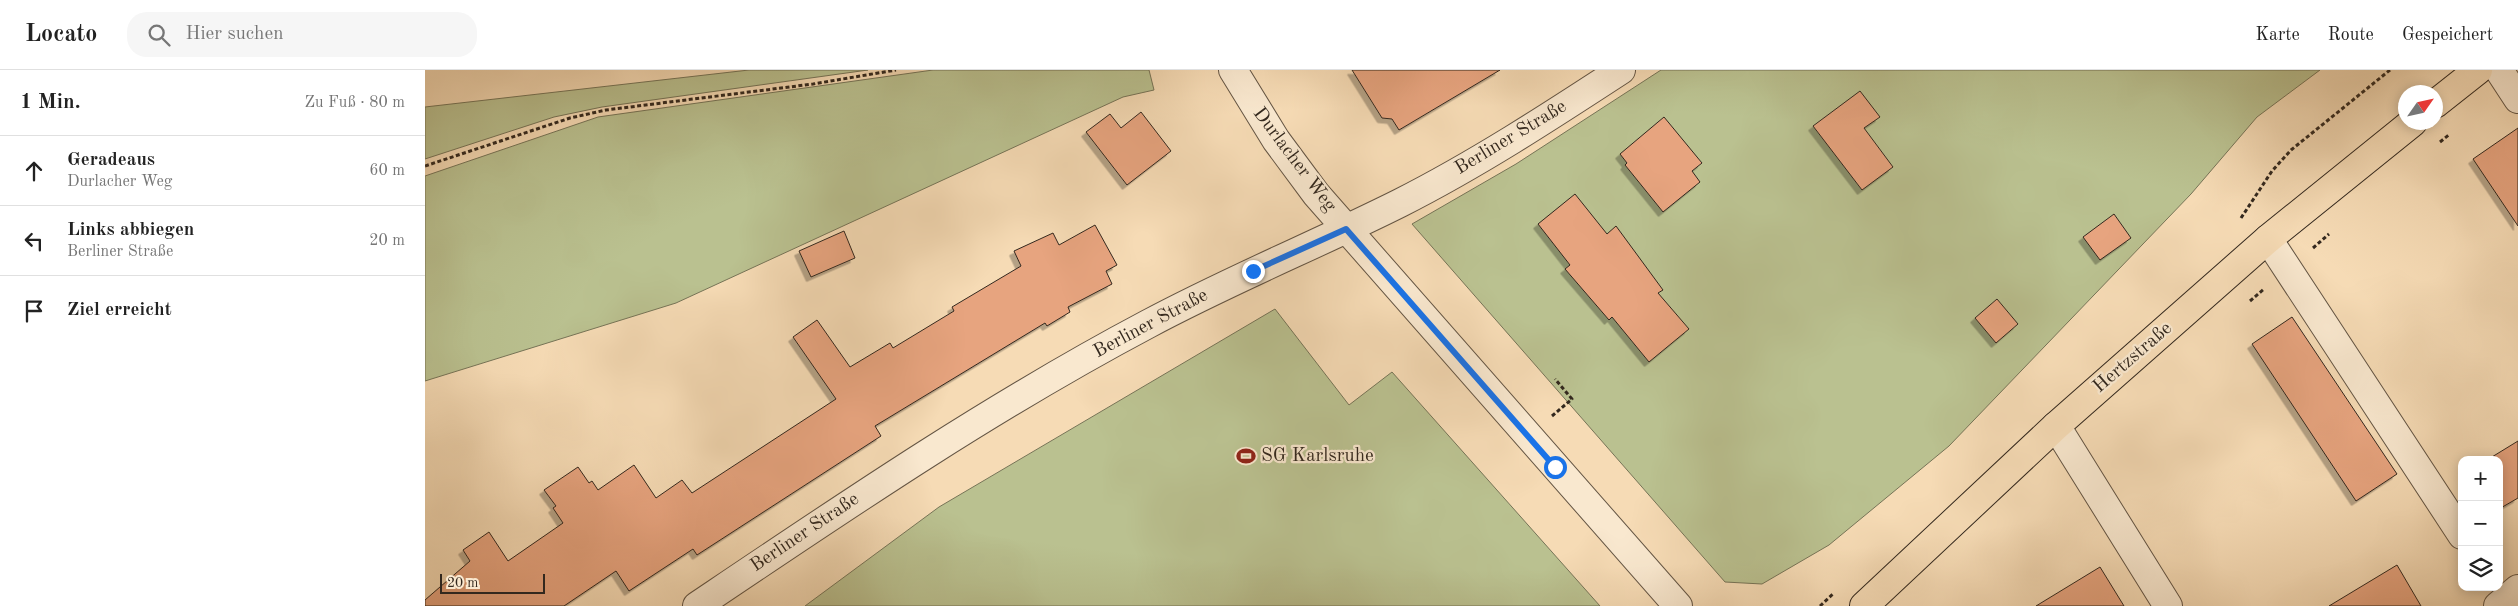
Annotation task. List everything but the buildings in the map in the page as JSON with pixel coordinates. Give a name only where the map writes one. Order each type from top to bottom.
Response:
[{"type":"main road","points":[[2443,98],[2478,70]]},
{"type":"main road","name":"Hertzstraße","points":[[1864,606],[2056,426],[2268,239],[2403,130]]},
{"type":"street","name":"Durlacher Weg","points":[[1233,70],[1256,111],[1289,158],[1346,229],[1678,606]]},
{"type":"street","name":"Berliner Straße","points":[[697,606],[882,482],[1041,383],[1149,323],[1253,271],[1402,202],[1524,133],[1621,70]]},
{"type":"street","points":[[2499,70],[2518,99]]},
{"type":"street","points":[[2268,239],[2458,529]]},
{"type":"street","points":[[2056,426],[2169,606]]},
{"type":"path","points":[[425,166],[579,116],[606,110],[813,84],[896,70]]},
{"type":"path","points":[[2433,148],[2455,129]]},
{"type":"path","points":[[2244,306],[2334,230]]},
{"type":"path","points":[[1545,422],[1572,399],[1555,378]]},
{"type":"green space","points":[[749,70],[868,70],[602,107],[554,117],[425,159],[425,107]]},
{"type":"green space","points":[[933,70],[1149,70],[1154,90],[1123,97],[676,303],[425,381],[425,176],[598,117]]},
{"type":"green space","points":[[1661,70],[2320,70],[2257,117],[2191,194],[1949,446],[1829,545],[1762,584],[1725,582],[1412,224],[1516,164]]},
{"type":"green space","name":"SG Karlsruhe","points":[[1275,309],[1349,405],[1392,372],[1600,606],[805,606],[939,507]]},
{"type":"place","name":"SG Karlsruhe","points":[[1246,456]]},
{"type":"route","points":[[1253,271],[1346,229],[1555,467]]}]
